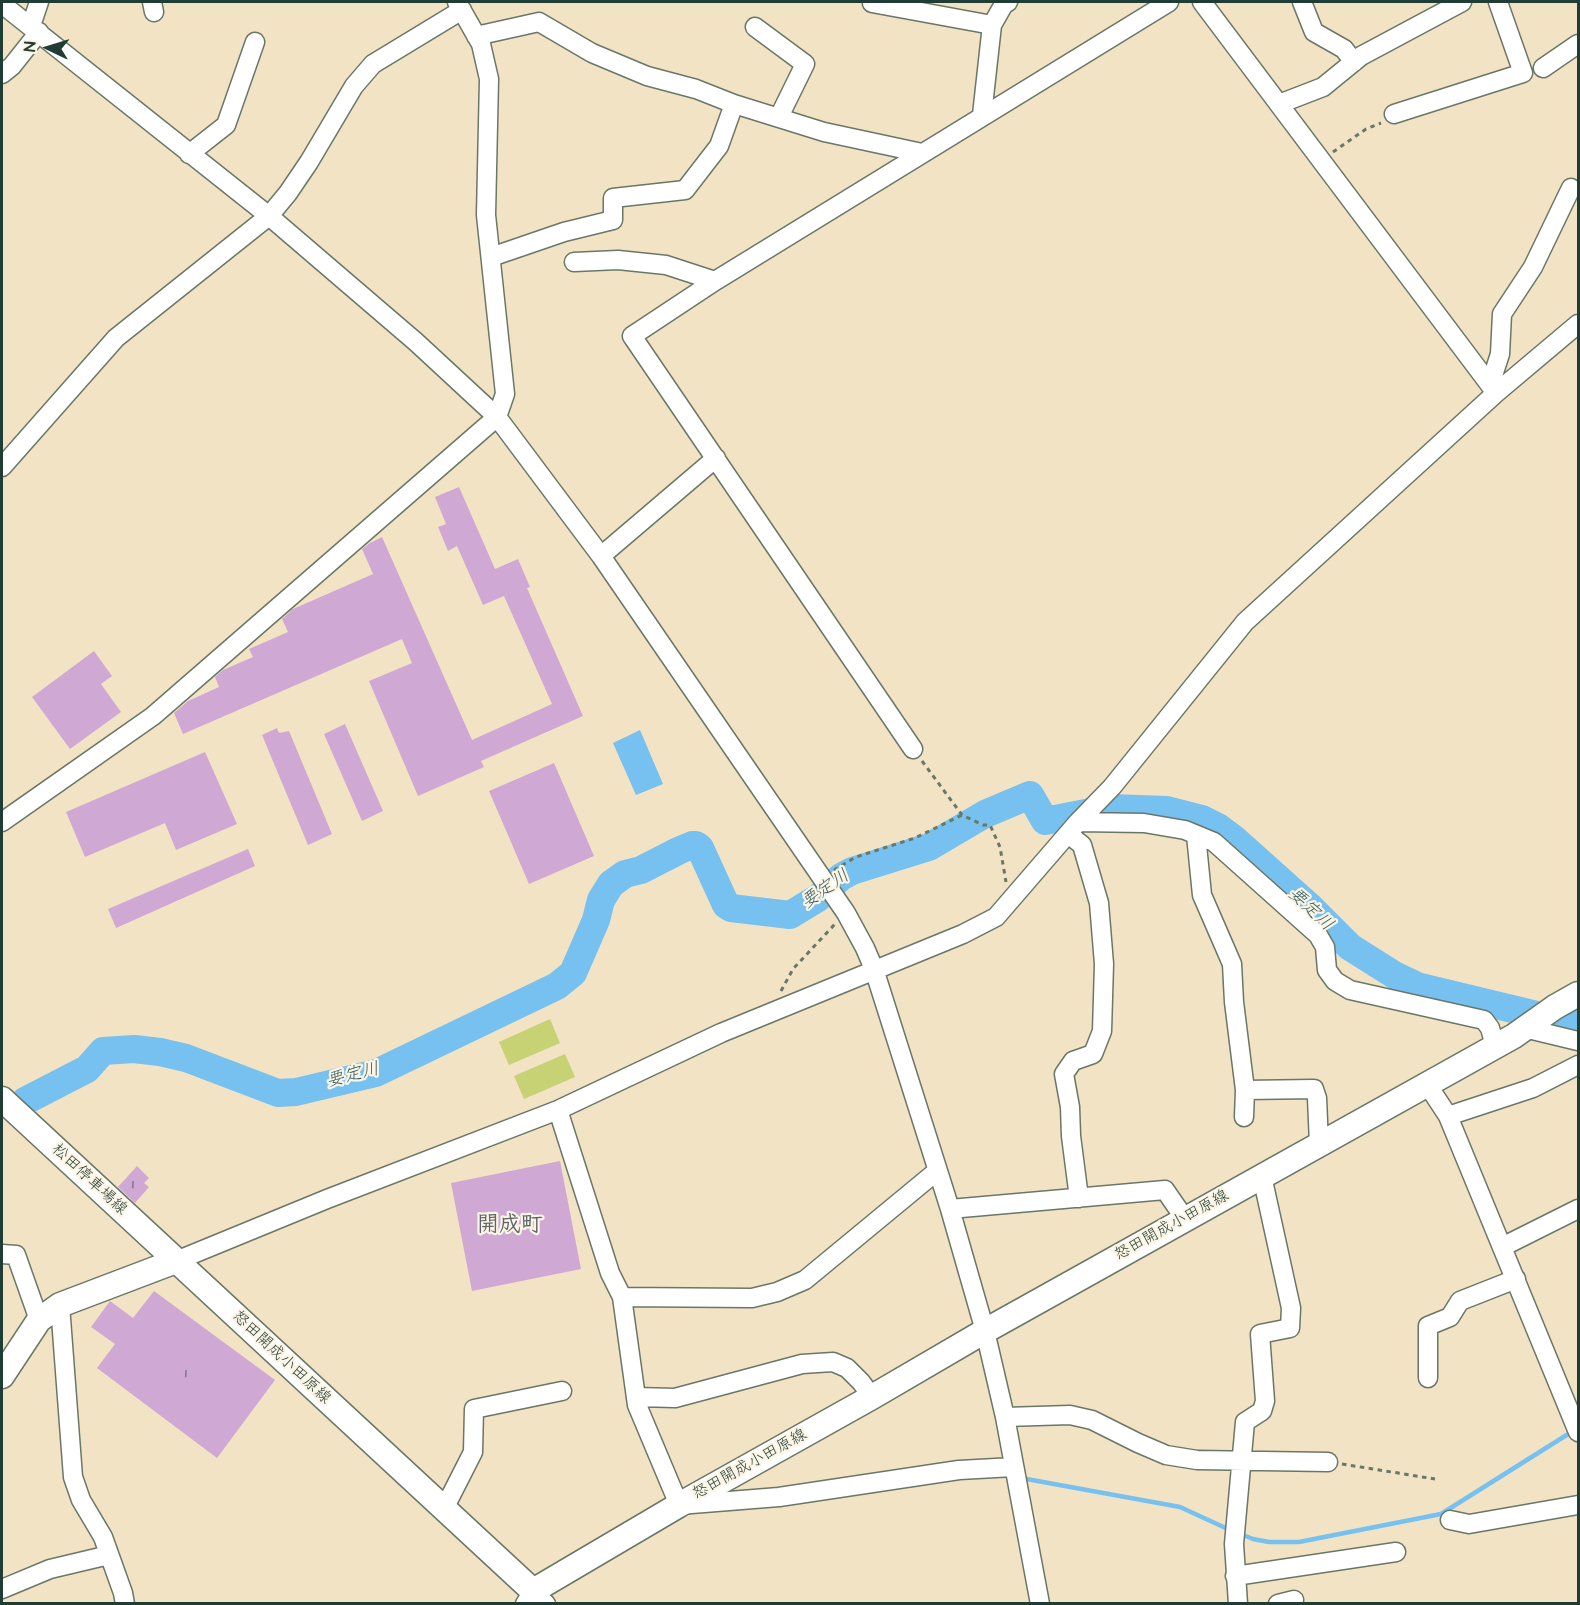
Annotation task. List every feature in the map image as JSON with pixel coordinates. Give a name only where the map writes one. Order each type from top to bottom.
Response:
[{"type":"main road","name":"怒田開成小田原線","points":[[177,1261],[444,1509],[535,1599],[679,1505],[1495,1046],[1578,994]]},
{"type":"main road","name":"松田停車場線","points":[[2,1099],[177,1261]]},
{"type":"main road","points":[[2,1376],[39,1320],[60,1305],[177,1261]]},
{"type":"street","points":[[2,74],[12,66],[35,29],[39,2]]},
{"type":"street","points":[[982,115],[992,25],[1004,4],[1008,2]]},
{"type":"street","points":[[913,749],[632,336],[715,281],[1169,2]]},
{"type":"street","points":[[1202,2],[1493,389]]},
{"type":"street","points":[[1302,2],[1314,32],[1344,49],[1354,62]]},
{"type":"street","points":[[1279,104],[1323,87],[1354,62],[1462,2]]},
{"type":"street","points":[[1394,114],[1523,73],[1498,2]]},
{"type":"street","points":[[872,3],[992,25]]},
{"type":"street","points":[[2,4],[269,216],[416,342],[497,417],[601,556],[846,913],[874,969],[986,1331],[1005,1417],[1040,1604]]},
{"type":"street","points":[[2,467],[116,338],[269,216],[293,185],[354,86],[373,64],[459,6],[482,44],[489,79],[486,215],[505,394],[497,417],[153,716],[2,822]]},
{"type":"street","points":[[476,36],[538,22],[592,53],[647,76],[696,88],[734,104],[824,132],[922,153]]},
{"type":"street","points":[[755,27],[805,64],[779,117]]},
{"type":"street","points":[[189,154],[226,125],[255,42]]},
{"type":"street","points":[[1543,68],[1578,44]]},
{"type":"street","points":[[491,257],[564,232],[613,220],[613,198],[685,190],[719,146],[734,104]]},
{"type":"street","points":[[1493,389],[1500,354],[1502,314],[1533,267],[1571,188]]},
{"type":"street","points":[[574,262],[618,260],[666,265],[715,281]]},
{"type":"street","points":[[177,1261],[327,1199],[558,1110],[772,1011],[963,934],[996,917],[1073,828],[1112,787],[1245,622],[1493,389],[1578,324]]},
{"type":"street","points":[[601,556],[716,458]]},
{"type":"street","points":[[1073,828],[1144,823],[1185,830],[1214,842],[1318,935],[1325,947],[1327,970],[1335,981],[1350,990],[1484,1020],[1490,1028],[1495,1046]]},
{"type":"street","points":[[1073,828],[1082,845],[1099,903],[1104,964],[1102,1031],[1093,1054],[1073,1061],[1064,1074],[1070,1107],[1071,1136],[1079,1198]]},
{"type":"street","points":[[1196,835],[1202,896],[1232,963],[1236,1020],[1245,1090],[1244,1117]]},
{"type":"street","points":[[1526,1027],[1578,1041]]},
{"type":"street","points":[[1448,1116],[1533,1088],[1578,1065]]},
{"type":"street","points":[[1427,1084],[1448,1116],[1576,1420]]},
{"type":"street","points":[[1245,1090],[1314,1089],[1317,1098],[1319,1144]]},
{"type":"street","points":[[558,1110],[610,1273],[622,1297],[637,1405],[679,1505],[779,1497],[959,1470],[1014,1467]]},
{"type":"street","points":[[622,1297],[752,1298],[777,1292],[805,1280],[937,1171]]},
{"type":"street","points":[[1238,1604],[1234,1544],[1245,1422],[1262,1411],[1265,1401],[1260,1334],[1290,1328],[1290,1308],[1262,1176]]},
{"type":"street","points":[[950,1209],[1165,1190],[1185,1219]]},
{"type":"street","points":[[1502,1247],[1578,1209]]},
{"type":"street","points":[[2,1254],[16,1255],[39,1320]]},
{"type":"street","points":[[1428,1378],[1428,1326],[1450,1317],[1460,1301],[1516,1279]]},
{"type":"street","points":[[60,1305],[73,1477],[81,1500],[103,1537],[125,1604]]},
{"type":"street","points":[[636,1397],[675,1398],[802,1364],[833,1362],[847,1368],[872,1397]]},
{"type":"street","points":[[444,1509],[473,1452],[474,1409],[562,1391]]},
{"type":"street","points":[[1005,1417],[1070,1415],[1092,1420],[1166,1455],[1197,1460],[1328,1462]]},
{"type":"street","points":[[1450,1520],[1469,1524],[1578,1505]]},
{"type":"street","points":[[1235,1576],[1396,1552]]},
{"type":"street","points":[[2,1589],[50,1569],[109,1555]]},
{"type":"path","points":[[1322,160],[1366,129],[1389,120],[1394,114]]},
{"type":"path","points":[[913,749],[962,815],[976,823],[990,825],[1000,848],[1009,902]]},
{"type":"path","points":[[826,885],[856,857],[915,838],[962,815]]},
{"type":"path","points":[[772,1011],[786,978],[810,949],[846,913]]},
{"type":"path","points":[[1328,1462],[1435,1479]]},
{"type":"green space","points":[[550,1019],[560,1043],[509,1065],[499,1042]]},
{"type":"green space","points":[[565,1054],[575,1077],[524,1099],[514,1076]]},
{"type":"water","points":[[640,730],[663,784],[636,795],[613,743]]},
{"type":"building","points":[[459,487],[495,569],[518,559],[530,587],[527,588],[583,716],[481,761],[484,767],[418,796],[369,681],[412,663],[402,639],[183,734],[174,713],[188,701],[219,687],[215,677],[223,670],[253,657],[249,649],[288,632],[282,619],[293,609],[373,574],[362,549],[382,537],[472,740],[552,704],[504,596],[483,605],[457,546],[448,551],[438,527],[446,524],[435,497]]},
{"type":"building","points":[[94,651],[112,676],[101,684],[121,712],[70,749],[32,697]]},
{"type":"building","points":[[345,724],[383,811],[362,821],[324,734]]},
{"type":"building","points":[[277,728],[279,733],[289,731],[332,834],[308,845],[262,735]]},
{"type":"building","points":[[205,752],[237,824],[176,850],[165,823],[85,857],[66,812]]},
{"type":"building","points":[[554,763],[594,856],[529,884],[489,791]]},
{"type":"building","points":[[248,849],[255,866],[116,928],[108,909]]},
{"type":"building","points":[[560,1161],[581,1269],[472,1291],[451,1183]]},
{"type":"building","points":[[137,1166],[149,1178],[144,1183],[149,1187],[135,1203],[118,1187]]},
{"type":"building","points":[[154,1291],[275,1380],[217,1458],[97,1368],[115,1344],[91,1327],[110,1301],[133,1318]]},
{"type":"waterway","name":"要定川","points":[[25,1101],[87,1069],[103,1051],[134,1049],[186,1058],[278,1093],[296,1092],[376,1073],[557,986],[573,973],[596,920],[601,900],[611,884],[625,874],[641,870],[692,845],[700,848],[726,905],[731,908],[790,915],[818,898],[841,877],[852,871],[929,847],[985,814],[1030,795],[1045,821],[1111,808],[1167,810],[1202,819],[1234,839],[1310,907],[1350,947],[1396,976],[1417,986],[1578,1025]]},
{"type":"waterway","points":[[1238,1533],[1269,1542],[1299,1542],[1441,1514],[1573,1431]]},
{"type":"waterway","points":[[1021,1478],[1180,1507],[1230,1530]]},
{"type":"district","name":"開成町","points":[[510,1226]]}]
